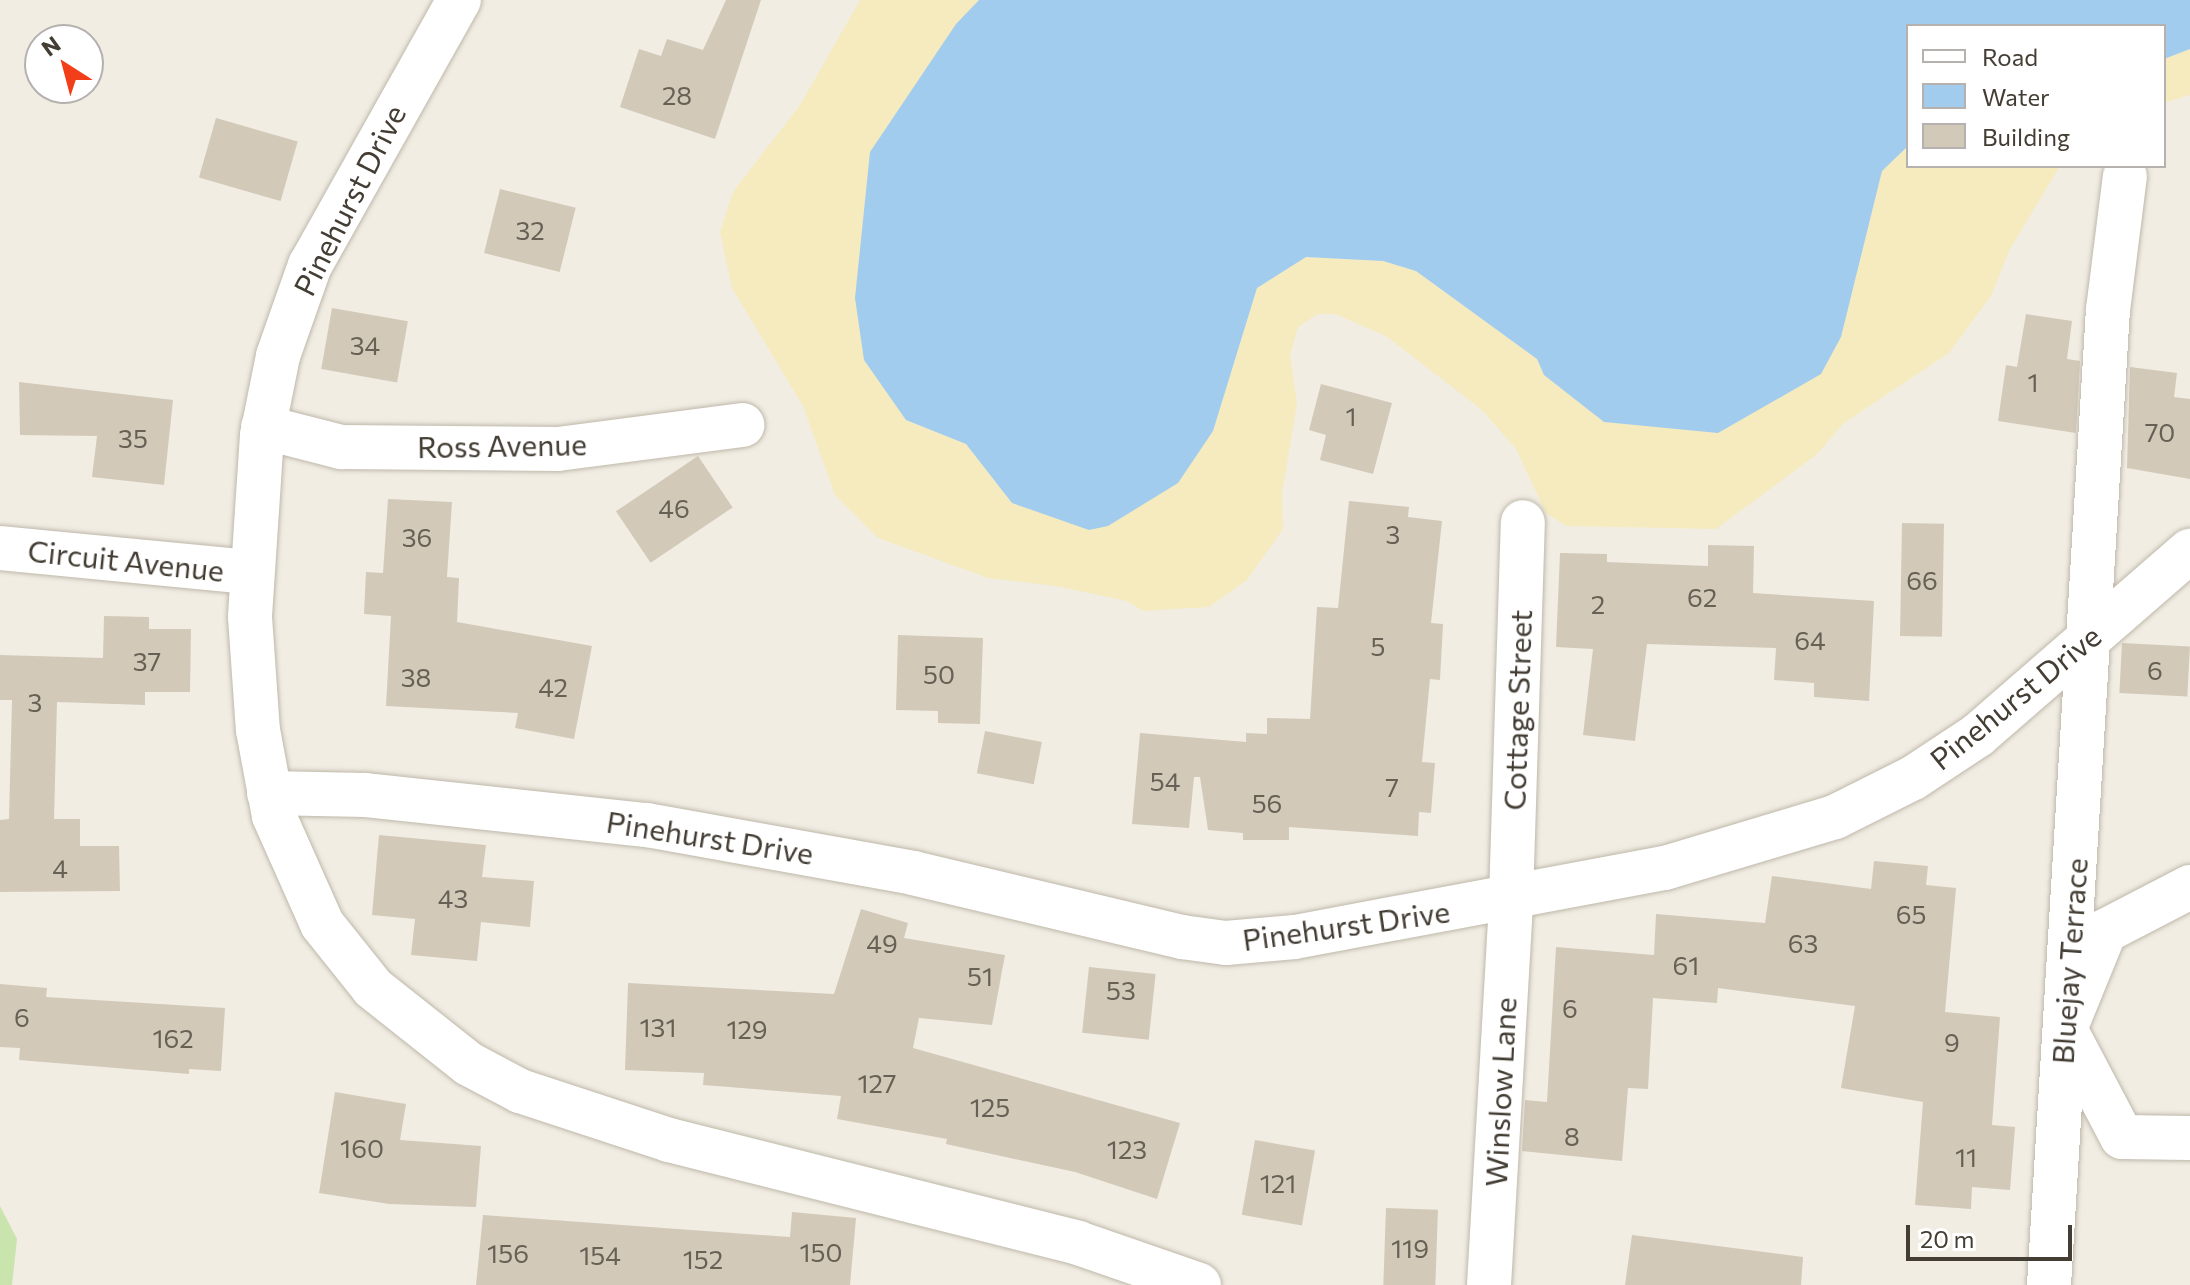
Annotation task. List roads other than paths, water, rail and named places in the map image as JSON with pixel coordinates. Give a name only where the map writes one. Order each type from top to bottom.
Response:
[{"type":"street","name":"Pinehurst Drive","points":[[459,0],[310,265],[278,356],[263,427],[251,572],[254,688],[269,793],[296,874],[351,965],[399,1009],[493,1079],[624,1127],[995,1219],[1199,1285]]},
{"type":"street","name":"Bluejay Terrace","points":[[2049,1285],[2108,310],[2125,176]]},
{"type":"street","name":"Ross Avenue","points":[[263,427],[341,447],[558,449],[742,425]]},
{"type":"street","name":"Cottage Street","points":[[1511,899],[1523,522]]},
{"type":"street","name":"Circuit Avenue","points":[[0,548],[251,572]]},
{"type":"street","name":"Pinehurst Drive","points":[[269,793],[365,795],[677,829],[855,861],[1153,931],[1226,943],[1295,937],[1665,868],[1835,817],[1913,778],[1978,735],[2190,551]]},
{"type":"street","points":[[2190,887],[2105,931],[2065,1029],[2122,1137],[2190,1138]]},
{"type":"street","name":"Winslow Lane","points":[[1489,1285],[1511,899]]},
{"type":"water","points":[[979,0],[2190,0],[2190,49],[2166,58],[2166,24],[1906,24],[1906,148],[1882,171],[1841,337],[1821,374],[1718,433],[1604,422],[1544,375],[1537,359],[1416,271],[1383,261],[1306,257],[1257,288],[1213,431],[1178,483],[1108,526],[1089,530],[1012,503],[966,444],[906,420],[864,360],[855,298],[870,152],[956,24]]}]
